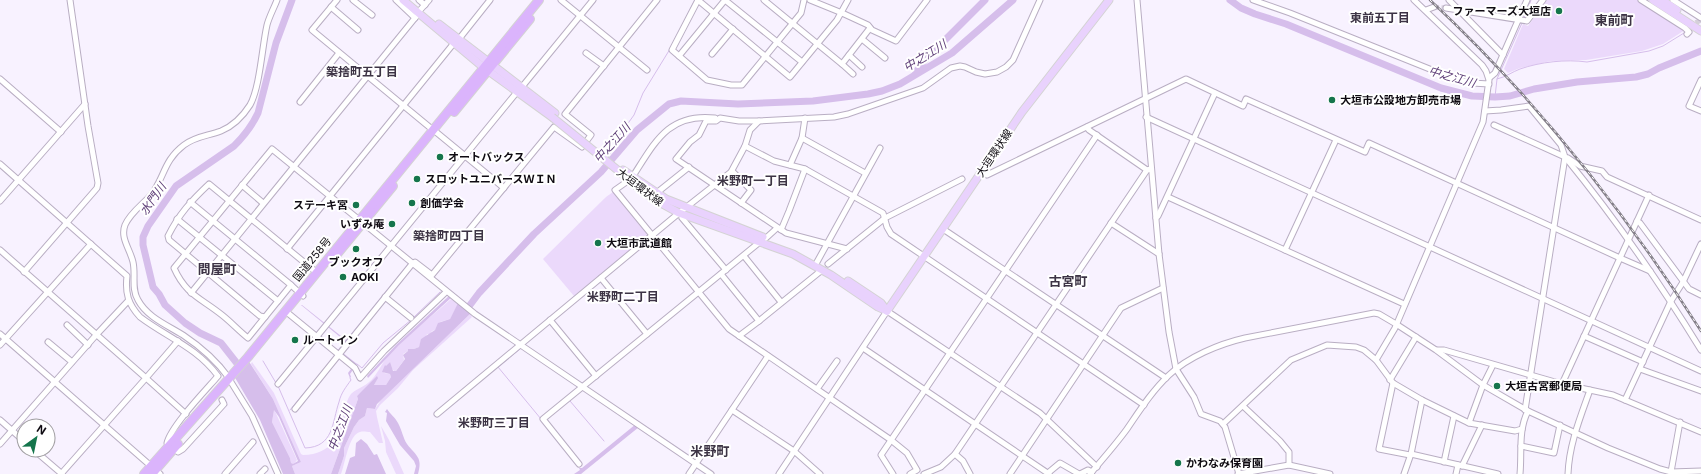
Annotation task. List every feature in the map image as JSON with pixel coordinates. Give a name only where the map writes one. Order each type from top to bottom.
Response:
[{"type":"highway","name":"国道258号","points":[[144,474],[154,471],[172,447],[249,358],[488,66],[539,0]]},
{"type":"highway","name":"国道258号","points":[[488,66],[546,0]]},
{"type":"highway","name":"国道258号","points":[[249,358],[289,314],[316,272],[361,222]]},
{"type":"main road","name":"大垣環状線","points":[[403,0],[420,11],[488,66],[553,115],[621,171],[638,188],[663,205],[680,215],[763,240],[825,268]]},
{"type":"main road","name":"大垣環状線","points":[[410,0],[420,11]]},
{"type":"main road","name":"大垣環状線","points":[[621,171],[666,199],[817,262],[878,307],[887,311],[1022,112],[1109,0]]},
{"type":"main road","points":[[1653,0],[1698,23]]},
{"type":"main road","points":[[1662,0],[1698,23],[1701,31]]},
{"type":"street","points":[[24,272],[68,223],[97,188],[98,183],[70,0]]},
{"type":"street","points":[[277,0],[268,24],[256,88],[249,106],[240,118],[232,125],[221,131],[194,138],[173,155],[152,193],[129,218],[124,229],[123,237],[134,268],[134,290],[142,308],[150,315],[200,346],[214,359],[231,379],[252,416],[278,474]]},
{"type":"street","points":[[337,0],[312,30],[504,188]]},
{"type":"street","points":[[353,0],[372,15]]},
{"type":"street","points":[[396,0],[420,11]]},
{"type":"street","points":[[419,0],[420,11]]},
{"type":"street","points":[[191,293],[429,0]]},
{"type":"street","points":[[287,249],[490,0]]},
{"type":"street","points":[[561,0],[647,70]]},
{"type":"street","points":[[278,384],[593,0]]},
{"type":"street","points":[[295,408],[412,264],[415,262],[432,275],[554,127],[582,148],[591,135],[565,114],[658,0]]},
{"type":"street","points":[[804,0],[801,13],[765,55],[742,85],[731,85],[707,80],[672,50],[698,0],[765,55],[790,77],[842,13],[848,0]]},
{"type":"street","points":[[679,56],[725,0],[802,62]]},
{"type":"street","points":[[764,0],[793,22],[853,74]]},
{"type":"street","points":[[810,0],[868,25],[870,28],[896,41],[927,0]]},
{"type":"street","points":[[635,173],[655,142],[674,126],[696,117],[720,118],[739,121],[759,121],[834,117],[864,109],[923,88],[947,70],[960,66],[965,66],[976,72],[985,74],[997,72],[1014,60],[1040,0]]},
{"type":"street","points":[[1137,0],[1149,170],[1156,218],[1163,288],[1176,369],[1194,397],[1201,414],[1220,421],[1223,424],[1239,474],[1288,465],[1330,474]]},
{"type":"street","points":[[1253,0],[1290,13],[1457,80],[1489,84]]},
{"type":"street","points":[[1376,360],[1396,324],[1456,183],[1484,114],[1489,84],[1489,78],[1482,65],[1414,0]]},
{"type":"street","points":[[1449,0],[1456,9],[1503,55]]},
{"type":"street","points":[[1489,78],[1495,73],[1521,20],[1527,0]]},
{"type":"street","points":[[1446,8],[1528,21],[1543,0]]},
{"type":"street","points":[[1641,0],[1685,28],[1689,32],[1687,34]]},
{"type":"street","points":[[1673,0],[1698,23]]},
{"type":"street","points":[[330,7],[358,30]]},
{"type":"street","points":[[1426,10],[1434,7]]},
{"type":"street","points":[[842,64],[870,28]]},
{"type":"street","points":[[712,54],[733,29]]},
{"type":"street","points":[[862,39],[885,58]]},
{"type":"street","points":[[586,52],[604,66]]},
{"type":"street","points":[[300,102],[339,53]]},
{"type":"street","points":[[849,55],[862,67]]},
{"type":"street","points":[[0,79],[61,132]]},
{"type":"street","points":[[987,175],[1186,79],[1243,106],[1246,98],[1365,152],[1369,143],[1620,258],[1650,270]]},
{"type":"street","points":[[1701,80],[1689,106],[1701,111]]},
{"type":"street","points":[[1156,218],[1168,197],[1215,93]]},
{"type":"street","points":[[0,201],[85,104]]},
{"type":"street","points":[[1484,114],[1529,106],[1561,145],[1565,157],[1628,238],[1671,301],[1701,350]]},
{"type":"street","points":[[1146,117],[1701,371]]},
{"type":"street","points":[[720,118],[716,121],[704,122],[699,135],[690,142],[676,159],[786,233],[847,249]]},
{"type":"street","points":[[790,165],[802,138],[805,118]]},
{"type":"street","points":[[437,414],[732,171],[745,146],[752,126],[759,121]]},
{"type":"street","points":[[1494,125],[1565,157],[1580,166],[1602,171],[1607,177],[1701,220]]},
{"type":"street","points":[[1087,127],[1096,135],[1149,170]]},
{"type":"street","points":[[893,474],[881,455],[1096,135]]},
{"type":"street","points":[[802,138],[865,174]]},
{"type":"street","points":[[1285,250],[1336,140]]},
{"type":"street","points":[[745,146],[774,161],[805,169],[883,213],[886,219],[887,227],[891,234],[1144,405]]},
{"type":"street","points":[[817,262],[880,148]]},
{"type":"street","points":[[291,285],[248,338],[223,316],[191,293],[179,280],[174,268],[272,149],[447,293],[475,314],[711,474]]},
{"type":"street","points":[[1520,474],[1522,429],[1527,410],[1530,376],[1544,298],[1565,157]]},
{"type":"street","points":[[0,164],[127,276],[126,287],[128,301],[140,317],[203,358],[218,376],[210,390],[186,414],[168,438],[167,443],[178,452],[183,449],[224,404],[222,400]]},
{"type":"street","points":[[659,191],[689,167]]},
{"type":"street","points":[[580,464],[543,419],[699,291],[779,228],[790,211],[805,169]]},
{"type":"street","points":[[625,183],[614,190],[653,235],[729,329],[892,440],[907,453],[917,470],[924,474],[941,467],[955,454],[1111,223],[1149,170]]},
{"type":"street","points":[[732,171],[751,190],[741,203]]},
{"type":"street","points":[[739,337],[886,219],[962,179]]},
{"type":"street","points":[[265,316],[260,316],[169,240],[168,236],[177,219],[190,202],[209,184],[316,272]]},
{"type":"street","points":[[242,185],[263,204]]},
{"type":"street","points":[[1562,384],[1648,195]]},
{"type":"street","points":[[1168,197],[1404,304]]},
{"type":"street","points":[[190,202],[301,294]]},
{"type":"street","points":[[680,215],[759,321]]},
{"type":"street","points":[[177,219],[278,301]]},
{"type":"street","points":[[1637,221],[1689,289],[1701,295]]},
{"type":"street","points":[[1111,223],[1159,254]]},
{"type":"street","points":[[943,229],[1166,378]]},
{"type":"street","points":[[0,345],[91,244]]},
{"type":"street","points":[[1625,400],[1671,301],[1683,282],[1701,244]]},
{"type":"street","points":[[0,250],[186,414]]},
{"type":"street","points":[[744,256],[781,302]]},
{"type":"street","points":[[601,278],[647,334]]},
{"type":"street","points":[[1010,474],[1121,308],[1163,288]]},
{"type":"street","points":[[289,314],[317,337],[340,353],[353,367],[360,378],[384,350],[447,293]]},
{"type":"street","points":[[385,297],[411,318]]},
{"type":"street","points":[[0,444],[128,301]]},
{"type":"street","points":[[779,474],[887,311],[1047,419],[1097,467]]},
{"type":"street","points":[[863,348],[1048,474],[1060,463],[1080,474],[1088,470],[1091,473],[1097,467],[1153,392],[1166,378],[1176,369],[1213,347],[1245,338],[1374,313],[1379,314],[1396,324],[1436,350],[1484,385],[1527,410],[1624,455],[1670,472],[1701,471]]},
{"type":"street","points":[[550,320],[596,376]]},
{"type":"street","points":[[67,325],[88,345]]},
{"type":"street","points":[[0,334],[154,471]]},
{"type":"street","points":[[1584,336],[1643,362]]},
{"type":"street","points":[[1416,337],[1392,381],[1379,449],[1498,474]]},
{"type":"street","points":[[43,458],[61,474],[178,341]]},
{"type":"street","points":[[48,342],[72,362]]},
{"type":"street","points":[[1223,424],[1291,360],[1319,347],[1327,345],[1356,347],[1364,350],[1376,360],[1392,381],[1422,400],[1469,423],[1515,431],[1522,429]]},
{"type":"street","points":[[1436,350],[1444,350],[1530,376],[1613,395],[1701,432]]},
{"type":"street","points":[[689,474],[768,356]]},
{"type":"street","points":[[817,389],[837,361]]},
{"type":"street","points":[[1469,423],[1493,365]]},
{"type":"street","points":[[1640,369],[1701,391]]},
{"type":"street","points":[[1568,474],[1568,459],[1590,390]]},
{"type":"street","points":[[1404,474],[1411,455],[1422,400]]},
{"type":"street","points":[[1243,406],[1280,441],[1289,452],[1288,465]]},
{"type":"street","points":[[732,410],[794,451],[820,474]]},
{"type":"street","points":[[1444,462],[1454,416]]},
{"type":"street","points":[[0,420],[16,434]]},
{"type":"street","points":[[1670,472],[1680,422]]},
{"type":"street","points":[[1456,474],[1482,425]]},
{"type":"street","points":[[1521,446],[1554,453],[1560,425]]},
{"type":"street","points":[[225,474],[253,442]]},
{"type":"street","points":[[955,454],[963,461],[970,474]]},
{"type":"street","points":[[260,474],[265,469]]},
{"type":"street","points":[[910,474],[917,470]]},
{"type":"shaded area","points":[[1547,0],[1638,0],[1685,30],[1663,44],[1642,51],[1586,60],[1551,61],[1520,68],[1508,73],[1504,69],[1523,24],[1528,26]]},
{"type":"shaded area","name":"大垣市武道館","points":[[613,192],[647,234],[637,245],[574,296],[543,259],[606,197]]},
{"type":"shaded area","points":[[408,264],[343,353],[357,364],[350,374],[350,378],[348,373],[354,365],[337,351],[345,341],[301,305],[346,340]]},
{"type":"shaded area","points":[[450,295],[452,297],[399,345],[368,378],[367,376],[396,345]]},
{"type":"shaded area","points":[[451,299],[458,304],[450,319],[440,322],[435,330],[430,334],[427,334],[425,339],[422,338],[419,347],[408,349],[408,351],[403,354],[404,360],[395,372],[390,367],[390,362],[383,370],[384,373],[390,374],[391,377],[386,385],[374,385],[377,379],[357,396],[358,399],[331,474],[295,474],[292,466],[301,462],[273,399],[251,364],[252,362],[274,393],[301,454],[313,454],[327,447],[336,436],[351,394],[371,380],[385,359],[395,348]]},
{"type":"shaded area","points":[[458,303],[471,313],[377,404],[375,409],[367,408],[365,416],[359,420],[354,427],[344,448],[344,456],[338,474],[331,474],[358,399],[357,396],[377,376],[378,378],[374,385],[386,385],[391,377],[390,374],[382,372],[385,365],[386,366],[390,362],[393,371],[396,371],[405,359],[403,355],[408,351],[408,349],[419,347],[421,339],[435,330],[438,323],[450,319]]},
{"type":"shaded area","points":[[470,314],[472,317],[413,370],[398,388],[380,405],[376,411],[383,443],[379,443],[370,432],[361,432],[356,434],[350,444],[341,474],[338,474],[344,456],[344,448],[354,427],[359,420],[365,416],[367,408],[375,409],[381,400]]},
{"type":"shaded area","points":[[248,360],[273,399],[301,462],[292,466],[295,474],[283,474],[260,420],[234,376]],"holes":[[[274,410],[279,417],[298,461],[293,464],[291,463],[272,422]]]},
{"type":"shaded area","points":[[274,409],[297,460],[293,465],[272,422]]},
{"type":"shaded area","points":[[387,409],[401,428],[407,444],[418,457],[420,464],[418,474],[414,474],[416,466],[414,461],[400,445],[386,421],[387,413],[385,412]]},
{"type":"shaded area","points":[[636,424],[639,427],[581,474],[574,474],[580,470],[579,468],[582,468]]},
{"type":"shaded area","points":[[381,426],[404,474],[396,474],[386,452]]},
{"type":"shaded area","points":[[361,439],[367,444],[374,455],[377,454],[386,474],[345,474],[350,458],[355,456],[356,443]]},
{"type":"waterway","name":"水門川","points":[[243,371],[221,343],[200,333],[185,323],[165,305],[153,287],[143,245],[143,237],[148,226],[176,186],[234,146],[253,122],[258,113],[276,43],[292,0]]},
{"type":"waterway","points":[[679,32],[695,0]]},
{"type":"waterway","points":[[916,72],[924,61],[985,0]]},
{"type":"waterway","name":"中之江川","points":[[464,313],[479,293],[534,234],[601,172],[637,130],[669,104],[681,101],[738,104],[813,101],[882,91],[900,84],[952,53],[1013,0]]},
{"type":"waterway","name":"中之江川","points":[[1230,0],[1241,8],[1255,14],[1286,24],[1441,88],[1472,96],[1510,96],[1534,89],[1577,82],[1636,77],[1648,74],[1701,51]]},
{"type":"waterway","points":[[1524,18],[1531,0]]},
{"type":"waterway","points":[[1495,97],[1497,79],[1522,23]]},
{"type":"waterway","points":[[1497,79],[1520,69],[1544,63],[1562,61],[1587,62],[1649,51],[1663,46],[1684,33]]},
{"type":"waterway","points":[[608,158],[616,140],[634,115],[643,93],[670,49]]},
{"type":"waterway","name":"中之江川","points":[[601,172],[605,163]]},
{"type":"waterway","points":[[413,318],[440,292]]},
{"type":"waterway","points":[[357,364],[362,368],[383,343],[411,320]]},
{"type":"waterway","points":[[520,349],[498,367],[541,419]]},
{"type":"waterway","points":[[263,361],[276,383]]},
{"type":"waterway","points":[[278,386],[305,448],[314,447],[322,443],[327,438],[333,425],[341,396],[351,380],[350,378]]},
{"type":"waterway","points":[[290,410],[315,380]]},
{"type":"waterway","points":[[570,401],[604,441]]},
{"type":"tunnel","points":[[1434,7],[1446,8]]},
{"type":"tunnel","points":[[1689,26],[1701,20]]},
{"type":"railway","points":[[1430,0],[1469,37],[1506,76],[1576,157],[1641,242],[1701,331]]},
{"type":"place","name":"ファーマーズ大垣店","points":[[1559,11]]},
{"type":"place","name":"大垣市公設地方卸売市場","points":[[1332,100]]},
{"type":"place","name":"オートバックス","points":[[440,157]]},
{"type":"place","name":"スロットユニバースＷＩＮ","points":[[417,179]]},
{"type":"place","name":"創価学会","points":[[412,203]]},
{"type":"place","name":"ステーキ宮","points":[[356,205]]},
{"type":"place","name":"いずみ庵","points":[[392,224]]},
{"type":"place","name":"大垣市武道館","points":[[598,243]]},
{"type":"place","name":"ブックオフ","points":[[356,249]]},
{"type":"place","name":"AOKI","points":[[343,277]]},
{"type":"place","name":"ルートイン","points":[[295,340]]},
{"type":"place","name":"大垣古宮郵便局","points":[[1497,386]]},
{"type":"place","name":"かわなみ保育園","points":[[1178,463]]},
{"type":"district","name":"東前五丁目","points":[[1380,18]]},
{"type":"district","name":"東前町","points":[[1614,20]]},
{"type":"district","name":"築捨町五丁目","points":[[362,72]]},
{"type":"district","name":"米野町一丁目","points":[[753,181]]},
{"type":"district","name":"築捨町四丁目","points":[[449,236]]},
{"type":"district","name":"問屋町","points":[[217,269]]},
{"type":"district","name":"古宮町","points":[[1068,281]]},
{"type":"district","name":"米野町二丁目","points":[[623,297]]},
{"type":"district","name":"米野町三丁目","points":[[494,423]]},
{"type":"district","name":"米野町","points":[[710,451]]}]
